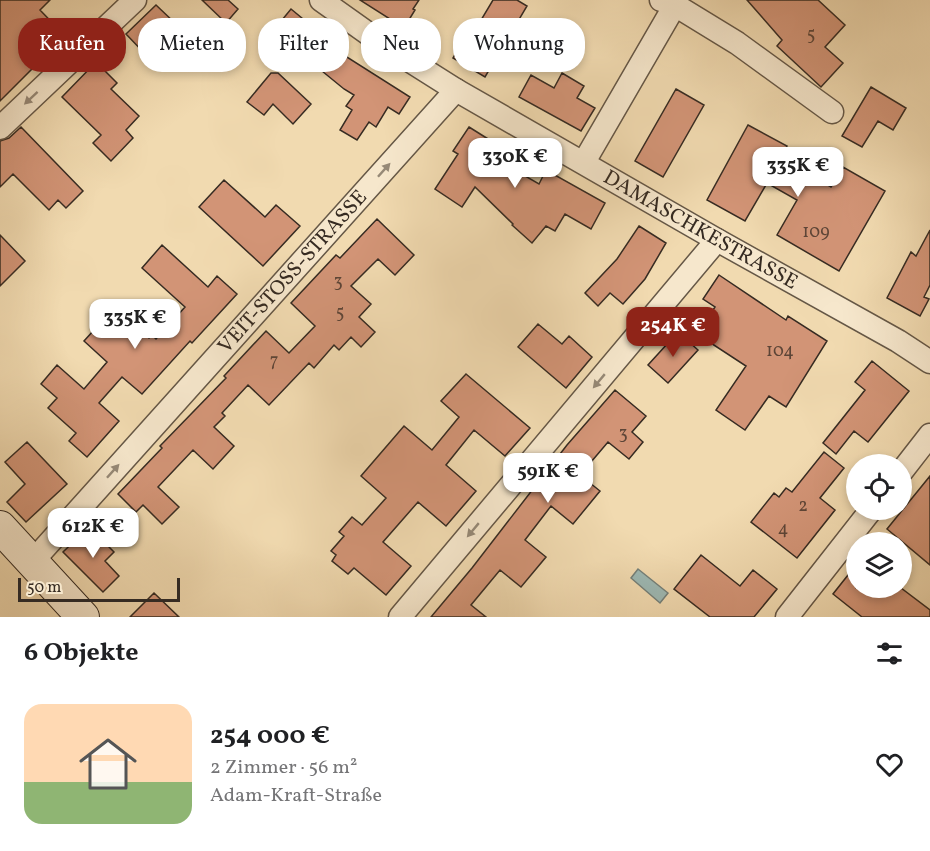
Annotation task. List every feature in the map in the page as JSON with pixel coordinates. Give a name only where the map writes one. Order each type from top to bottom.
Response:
[{"type":"street","points":[[0,128],[135,0]]},
{"type":"street","name":"DAMASCHKESTRASSE","points":[[321,0],[380,42],[456,90],[898,341],[930,362]]},
{"type":"street","points":[[584,162],[668,3],[737,43],[832,112]]},
{"type":"street","name":"VEIT-STOSS-STRASSE","points":[[32,562],[456,90]]},
{"type":"street","points":[[400,617],[717,240]]},
{"type":"street","points":[[912,458],[930,435]]},
{"type":"street","points":[[787,617],[863,520]]},
{"type":"street","points":[[0,527],[83,617]]},
{"type":"water","points":[[638,569],[668,593],[660,603],[631,578]]},
{"type":"building","points":[[0,0],[50,0],[40,10],[48,18],[18,18],[18,72],[29,72],[0,101]]},
{"type":"building","points":[[202,0],[228,0],[238,9],[230,18],[221,18]]},
{"type":"building","points":[[360,0],[419,0],[410,18],[388,18]]},
{"type":"building","points":[[493,0],[517,0],[527,6],[520,18],[482,18]]},
{"type":"building","points":[[747,0],[818,0],[845,25],[825,47],[843,63],[821,87],[777,46],[782,40]]},
{"type":"building","points":[[156,5],[170,18],[143,18]]},
{"type":"building","points":[[291,9],[302,18],[284,18]]},
{"type":"building","points":[[138,22],[138,47],[126,34]]},
{"type":"building","points":[[349,58],[361,66],[361,72],[370,72],[410,97],[399,114],[388,107],[376,127],[369,122],[357,140],[340,130],[352,110],[346,106],[354,95],[323,72],[349,72]]},
{"type":"building","points":[[86,72],[106,72],[117,83],[111,89],[139,116],[126,130],[133,138],[111,161],[93,143],[101,135],[62,97]]},
{"type":"building","points":[[477,72],[488,72],[485,77]]},
{"type":"building","points":[[271,73],[278,73],[311,104],[293,124],[273,104],[264,115],[247,102]]},
{"type":"building","points":[[562,73],[584,86],[577,98],[595,108],[581,131],[519,97],[531,75],[554,88]]},
{"type":"building","points":[[871,87],[906,108],[893,130],[878,121],[862,147],[842,136]]},
{"type":"building","points":[[676,89],[704,105],[663,177],[635,161]]},
{"type":"building","points":[[748,125],[787,146],[781,157],[831,187],[843,167],[885,191],[839,271],[777,235],[797,200],[767,183],[745,221],[707,200]]},
{"type":"building","points":[[21,127],[83,191],[66,208],[58,200],[49,210],[13,174],[0,187],[0,141],[9,138]]},
{"type":"building","points":[[469,127],[512,154],[506,165],[539,184],[546,170],[605,203],[591,229],[565,214],[555,231],[546,226],[532,243],[475,187],[462,207],[435,189],[458,154],[453,151]]},
{"type":"building","points":[[224,180],[265,217],[276,205],[300,226],[263,266],[199,207]]},
{"type":"building","points":[[377,219],[414,255],[395,275],[378,259],[351,286],[371,304],[359,317],[375,332],[361,347],[351,337],[339,350],[334,345],[314,368],[309,363],[269,405],[248,385],[222,413],[225,416],[214,427],[234,446],[213,469],[193,450],[158,487],[179,507],[162,524],[143,505],[136,512],[118,494],[162,448],[160,446],[226,378],[224,376],[266,331],[289,353],[315,326],[291,303],[336,255],[340,258]]},
{"type":"building","points":[[639,226],[666,243],[645,279],[623,304],[610,293],[598,306],[585,293],[617,259]]},
{"type":"building","points":[[930,230],[930,285],[924,297],[929,299],[920,316],[887,298],[911,252],[916,256]]},
{"type":"building","points":[[0,235],[25,261],[0,286]]},
{"type":"building","points":[[162,245],[208,287],[217,276],[237,294],[142,394],[122,377],[99,403],[119,421],[87,457],[69,441],[76,433],[48,408],[57,398],[41,384],[57,365],[84,389],[107,362],[84,341],[115,307],[149,338],[152,335],[156,339],[185,307],[142,268]]},
{"type":"building","points":[[719,275],[786,320],[788,316],[827,341],[786,407],[769,396],[745,430],[716,410],[746,366],[697,334],[715,307],[703,299]]},
{"type":"building","points":[[538,324],[562,344],[569,336],[592,357],[566,388],[518,347]]},
{"type":"building","points":[[678,332],[698,350],[668,383],[648,365]]},
{"type":"building","points":[[872,361],[909,391],[868,442],[854,431],[836,454],[823,443],[865,390],[855,382]]},
{"type":"building","points":[[466,374],[530,428],[505,456],[474,430],[446,465],[476,491],[446,526],[418,502],[383,542],[411,566],[386,595],[354,568],[348,574],[332,561],[336,555],[331,551],[344,536],[339,532],[352,517],[362,525],[386,498],[361,476],[404,426],[432,450],[459,417],[441,401]]},
{"type":"building","points":[[615,390],[646,416],[632,432],[643,442],[629,459],[608,442],[580,475],[600,491],[573,524],[551,506],[525,540],[546,557],[521,587],[500,570],[471,605],[486,617],[431,617],[567,445]]},
{"type":"building","points":[[27,442],[67,484],[26,522],[7,502],[25,484],[5,462]]},
{"type":"building","points":[[824,452],[844,468],[820,498],[835,510],[797,558],[751,522],[774,493],[779,497],[786,488],[792,492]]},
{"type":"building","points":[[930,476],[930,565],[912,550],[912,532],[891,532],[887,529],[894,520],[912,520],[912,498]]},
{"type":"building","points":[[89,527],[114,552],[105,561],[119,576],[103,592],[63,552]]},
{"type":"building","points":[[701,555],[740,586],[753,570],[777,589],[754,617],[710,617],[674,589]]},
{"type":"building","points":[[846,578],[846,598],[912,596],[930,610],[930,617],[862,617],[833,594]]},
{"type":"building","points":[[154,593],[179,617],[130,617]]}]
